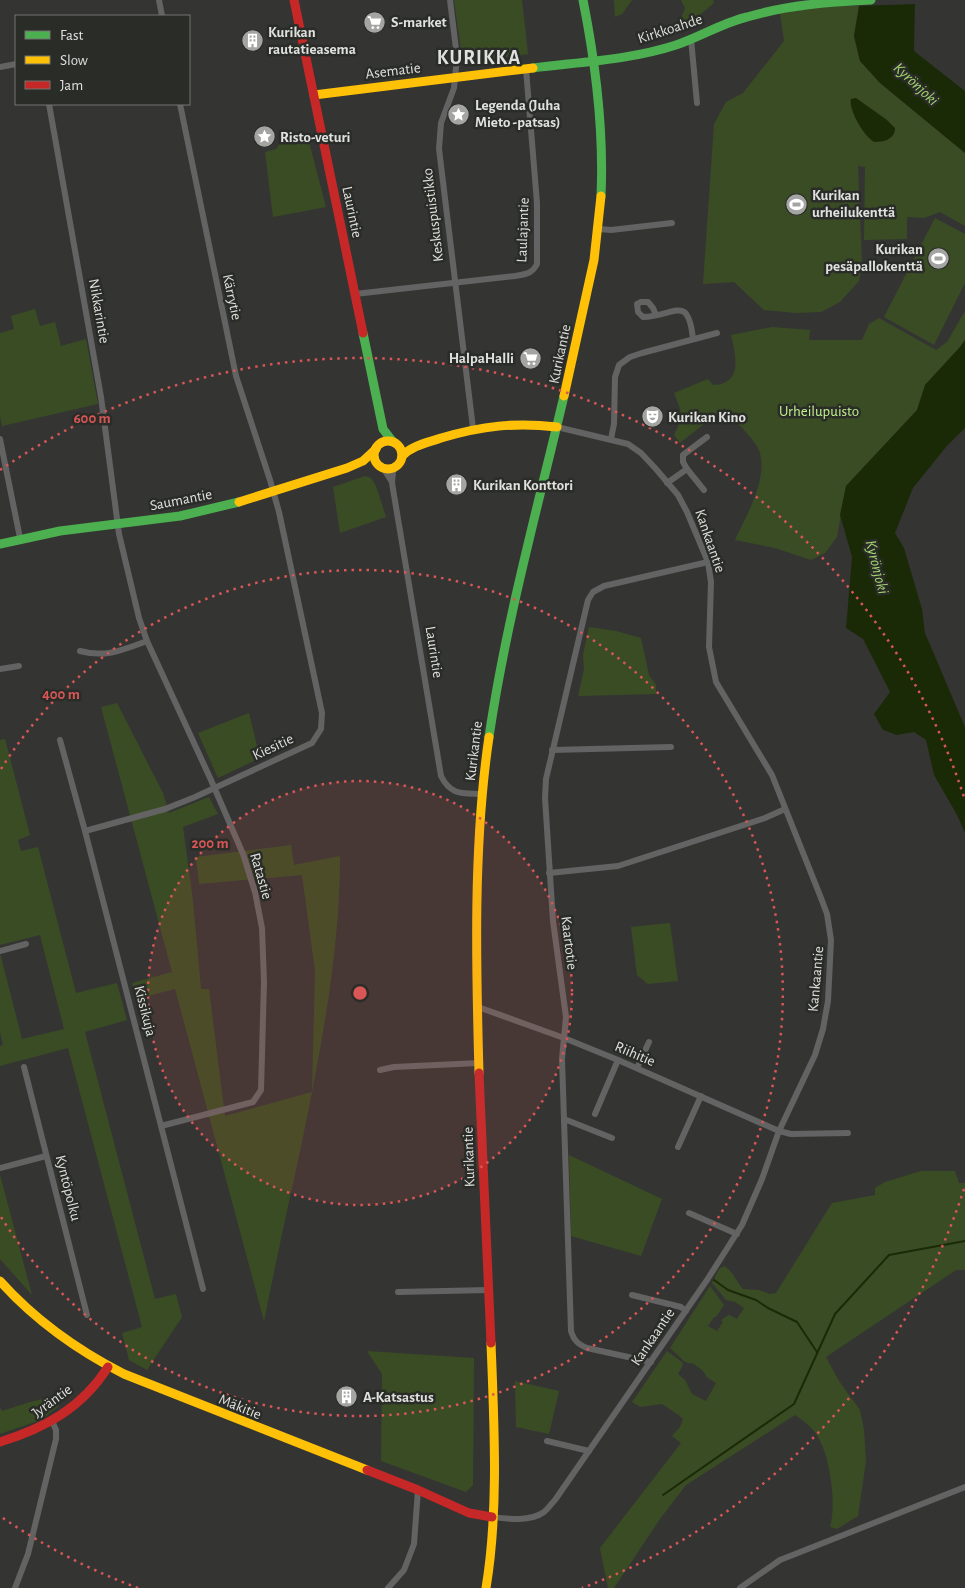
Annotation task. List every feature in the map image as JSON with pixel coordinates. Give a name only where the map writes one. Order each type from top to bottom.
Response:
[{"type":"street","points":[[159,0],[162,15]]},
{"type":"street","name":"Laurintie","points":[[294,0],[383,429],[394,443]]},
{"type":"street","name":"Keskuspuistikko","points":[[450,0],[457,57],[454,88],[441,123],[438,138],[441,181],[452,267],[456,282],[473,428]]},
{"type":"street","name":"Kurikantie","points":[[486,1588],[492,1517],[493,1421],[478,1007],[478,907],[482,794],[488,736],[504,647],[557,426],[594,262],[599,229],[602,153],[594,61],[583,0]]},
{"type":"street","name":"Kirkkoahde","points":[[594,61],[659,50],[766,12],[800,5],[871,0]]},
{"type":"street","points":[[691,39],[697,103]]},
{"type":"street","name":"Asematie","points":[[314,95],[594,61]]},
{"type":"street","points":[[0,67],[15,64]]},
{"type":"street","name":"Laulajantie","points":[[355,294],[528,274],[534,270],[537,264],[536,194],[526,69]]},
{"type":"street","name":"Nikkarintie","points":[[49,105],[101,397],[118,524]]},
{"type":"street","name":"Kärrytie","points":[[180,105],[236,376],[274,492]]},
{"type":"street","points":[[599,229],[611,230],[672,223]]},
{"type":"street","points":[[656,315],[678,310],[686,312],[693,339]]},
{"type":"street","points":[[611,439],[614,424],[615,377],[619,365],[630,357],[642,353],[717,333]]},
{"type":"street","points":[[380,466],[374,457],[378,447],[386,442],[414,446],[473,428],[522,423],[557,426]]},
{"type":"street","name":"Kankaantie","points":[[492,1517],[518,1519],[543,1513],[569,1482],[737,1234],[762,1179],[779,1131],[815,1055],[824,1029],[828,1001],[831,940],[827,914],[772,774],[716,682],[709,647],[711,582],[708,562],[687,512],[668,482],[641,453],[628,444],[557,426]]},
{"type":"street","name":"Laurintie","points":[[378,447],[383,429]]},
{"type":"street","points":[[704,490],[687,469],[683,462],[683,455],[707,437]]},
{"type":"street","points":[[0,439],[20,538]]},
{"type":"street","points":[[394,443],[399,447],[402,456]]},
{"type":"street","points":[[363,461],[372,461],[380,466],[391,468],[396,466],[402,456],[414,446]]},
{"type":"street","name":"Saumantie","points":[[0,544],[20,538],[159,520],[203,512],[274,492],[363,461],[378,447]]},
{"type":"street","name":"Laurintie","points":[[380,466],[392,483]]},
{"type":"street","name":"Laurintie","points":[[396,466],[393,472],[392,483],[440,776],[446,786],[458,793],[482,794]]},
{"type":"street","points":[[668,482],[687,469]]},
{"type":"street","name":"Kiesitie","points":[[86,832],[165,808],[214,788],[312,743],[321,729],[322,713],[293,572],[274,492]]},
{"type":"street","name":"Ratastie","points":[[118,524],[139,618],[147,642],[242,854],[255,892],[262,928],[264,982],[261,1090],[253,1102],[162,1126]]},
{"type":"street","name":"Kaartotie","points":[[651,1362],[587,1348],[578,1344],[573,1339],[571,1331],[562,1059],[566,1017],[553,921],[545,798],[546,779],[588,600],[593,592],[604,586],[708,562]]},
{"type":"street","points":[[80,651],[106,655],[147,642]]},
{"type":"street","points":[[0,669],[19,666]]},
{"type":"street","name":"Kissikuja","points":[[60,740],[86,832],[204,1288]]},
{"type":"street","points":[[552,750],[671,747]]},
{"type":"street","points":[[549,873],[618,866],[765,818],[785,809]]},
{"type":"street","points":[[0,950],[26,944]]},
{"type":"street","name":"Riihitie","points":[[478,1007],[618,1060],[779,1131],[791,1134],[848,1132]]},
{"type":"street","points":[[637,1068],[649,1042]]},
{"type":"street","points":[[595,1114],[618,1060]]},
{"type":"street","points":[[380,1070],[394,1067],[479,1063]]},
{"type":"street","name":"Kyntöpolku","points":[[24,1067],[88,1315]]},
{"type":"street","points":[[678,1147],[701,1096]]},
{"type":"street","points":[[564,1119],[612,1138]]},
{"type":"street","points":[[0,1168],[46,1156]]},
{"type":"street","points":[[689,1213],[737,1234]]},
{"type":"street","name":"Mäkitie","points":[[1,1284],[46,1325],[71,1344],[108,1366],[254,1428],[418,1490],[469,1513],[492,1517]]},
{"type":"street","points":[[398,1292],[489,1290]]},
{"type":"street","points":[[632,1295],[681,1307],[686,1311]]},
{"type":"street","name":"Jyräntie","points":[[0,1442],[40,1428],[52,1420],[88,1392],[102,1378],[108,1366]]},
{"type":"street","points":[[15,1588],[28,1554],[56,1439],[56,1430],[52,1420]]},
{"type":"street","points":[[547,1440],[589,1451]]},
{"type":"street","points":[[740,1588],[780,1560],[965,1487]]},
{"type":"street","points":[[388,1588],[404,1570],[414,1544],[418,1490]]},
{"type":"green space","points":[[454,0],[522,0],[528,54],[475,61],[468,57],[461,50]]},
{"type":"green space","points":[[614,0],[632,0],[622,14],[615,17]]},
{"type":"green space","points":[[681,0],[713,0],[714,3],[684,28],[681,18],[685,8]]},
{"type":"green space","points":[[831,6],[859,6],[854,36],[860,61],[880,83],[965,153],[965,226],[940,212],[924,218],[907,217],[907,239],[864,240],[865,167],[858,166],[862,264],[859,281],[840,302],[821,312],[796,313],[764,310],[734,282],[703,284],[714,124],[726,102],[743,93],[784,41],[780,13]]},
{"type":"green space","points":[[307,134],[326,207],[273,217],[265,152],[276,149],[283,140]]},
{"type":"green space","name":"Kurikan pesäpallokenttä","points":[[935,218],[965,234],[965,283],[934,345],[884,317]]},
{"type":"green space","points":[[35,309],[40,326],[55,322],[61,346],[86,339],[98,404],[2,426],[0,416],[0,333],[14,329],[11,316]]},
{"type":"green space","name":"Urheilupuisto","points":[[965,311],[965,340],[925,385],[917,410],[846,486],[837,537],[825,553],[811,560],[775,548],[735,540],[751,507],[760,481],[761,457],[757,446],[724,408],[680,443],[674,435],[681,414],[674,393],[708,379],[713,385],[723,383],[729,380],[733,374],[735,352],[731,335],[772,327],[810,330],[809,340],[862,340],[869,324],[879,318],[936,350],[947,342]]},
{"type":"green space","points":[[365,476],[371,478],[376,486],[386,517],[340,533],[333,487]]},
{"type":"green space","points":[[589,627],[616,631],[641,638],[649,675],[656,685],[656,694],[578,696],[584,669],[583,655]]},
{"type":"green space","points":[[117,703],[163,793],[169,813],[209,797],[218,814],[183,827],[193,901],[201,989],[209,989],[225,1116],[312,1092],[264,1321],[175,989],[136,999],[132,983],[172,972],[101,707]]},
{"type":"green space","points":[[249,713],[260,758],[218,778],[198,733]]},
{"type":"green space","points":[[5,739],[30,835],[18,840],[21,851],[38,847],[76,993],[117,983],[127,1020],[85,1032],[155,1299],[176,1294],[182,1317],[147,1370],[129,1360],[122,1333],[142,1327],[68,1048],[0,1066],[0,1046],[3,1045],[0,1032],[0,953],[22,1039],[64,1029],[40,935],[0,945],[0,740]]},
{"type":"green space","points":[[291,845],[294,865],[340,856],[337,928],[333,964],[312,1092],[315,971],[302,875],[199,884],[196,857]]},
{"type":"green space","points":[[670,923],[678,981],[648,984],[637,975],[631,927]]},
{"type":"green space","points":[[569,1155],[662,1199],[641,1256],[571,1236]]},
{"type":"green space","points":[[921,1171],[955,1171],[959,1183],[965,1183],[965,1270],[956,1270],[826,1357],[839,1381],[860,1410],[864,1430],[866,1461],[858,1516],[837,1529],[830,1527],[833,1504],[832,1491],[824,1450],[813,1430],[795,1415],[686,1485],[660,1519],[614,1588],[608,1588],[600,1548],[681,1443],[672,1436],[680,1427],[683,1419],[681,1417],[662,1404],[640,1407],[632,1402],[667,1351],[682,1362],[683,1365],[678,1374],[685,1380],[692,1394],[706,1401],[716,1383],[694,1364],[685,1362],[670,1348],[710,1286],[724,1305],[708,1326],[717,1331],[723,1322],[721,1320],[729,1315],[737,1319],[744,1308],[735,1302],[726,1300],[712,1283],[719,1269],[724,1266],[727,1268],[743,1289],[759,1290],[770,1294],[776,1293],[832,1203],[875,1195],[875,1188],[885,1182]]},
{"type":"green space","points":[[0,1175],[32,1295],[0,1259]]},
{"type":"green space","points":[[367,1351],[474,1358],[473,1485],[466,1492],[381,1461],[382,1374]]},
{"type":"green space","points":[[515,1381],[559,1391],[549,1434],[516,1427]]},
{"type":"green space","points":[[52,1397],[59,1406],[41,1420],[0,1434],[0,1408],[2,1411]]},
{"type":"water","name":"Kyrönjoki","points":[[860,0],[915,0],[914,51],[965,91],[965,153],[880,83],[860,61],[854,36]]},
{"type":"water","points":[[856,98],[895,128],[894,134],[890,138],[875,142],[871,140],[858,123],[852,110],[851,99]]},
{"type":"water","name":"Kyrönjoki","points":[[965,340],[965,428],[946,447],[913,488],[895,533],[904,548],[922,609],[925,633],[965,727],[965,833],[934,775],[926,740],[914,732],[897,735],[883,730],[874,714],[890,692],[863,639],[846,628],[852,557],[840,515],[846,486],[917,410],[925,385]]},
{"type":"pier","points":[[858,0],[917,0],[917,4],[856,6]]},
{"type":"waterway","points":[[663,1495],[794,1404],[835,1314],[889,1255],[965,1241]]},
{"type":"waterway","points":[[714,1280],[728,1290],[756,1300],[797,1322],[817,1352]]},
{"type":"traffic: fast","points":[[583,0],[598,98],[602,171],[601,196]]},
{"type":"traffic: fast","points":[[533,68],[605,60],[659,50],[685,42],[720,26],[762,13],[824,3],[871,0]]},
{"type":"traffic: fast","points":[[363,333],[383,429],[393,442]]},
{"type":"traffic: fast","points":[[489,737],[513,609],[564,396]]},
{"type":"traffic: fast","points":[[0,544],[60,531],[180,516],[239,502]]},
{"type":"traffic: slow","points":[[314,95],[533,68]]},
{"type":"traffic: slow","points":[[564,396],[594,260],[601,196]]},
{"type":"traffic: slow","points":[[402,456],[420,445],[485,428],[513,425],[557,427]]},
{"type":"traffic: slow","points":[[388,441],[398,445],[402,455],[398,465],[388,469],[378,465],[374,455],[378,445],[388,441]]},
{"type":"traffic: slow","points":[[239,502],[347,468],[363,461],[376,449]]},
{"type":"traffic: slow","points":[[479,1073],[477,990],[478,862],[480,820],[489,737]]},
{"type":"traffic: slow","points":[[0,1281],[42,1321],[90,1355],[124,1374],[367,1470]]},
{"type":"traffic: slow","points":[[486,1588],[493,1528],[494,1497],[491,1343]]},
{"type":"traffic: jam","points":[[294,0],[363,333]]},
{"type":"traffic: jam","points":[[479,1073],[491,1343]]},
{"type":"traffic: jam","points":[[0,1442],[32,1430],[61,1415],[86,1394],[108,1367]]},
{"type":"traffic: jam","points":[[367,1470],[469,1513],[492,1517]]},
{"type":"place","name":"S-market","points":[[375,22]]},
{"type":"place","name":"Kurikan rautatieasema","points":[[252,41]]},
{"type":"place","name":"Legenda (Juha Mieto -patsas)","points":[[459,114]]},
{"type":"place","name":"Risto-veturi","points":[[264,137]]},
{"type":"place","name":"Kurikan urheilukenttä","points":[[796,204]]},
{"type":"place","name":"Kurikan pesäpallokenttä","points":[[939,258]]},
{"type":"place","name":"HalpaHalli","points":[[530,358]]},
{"type":"place","name":"Kurikan Kino","points":[[652,417]]},
{"type":"place","name":"Kurikan Konttori","points":[[457,485]]},
{"type":"place","name":"A-Katsastus","points":[[347,1397]]},
{"type":"district","name":"KURIKKA","points":[[479,58]]}]
